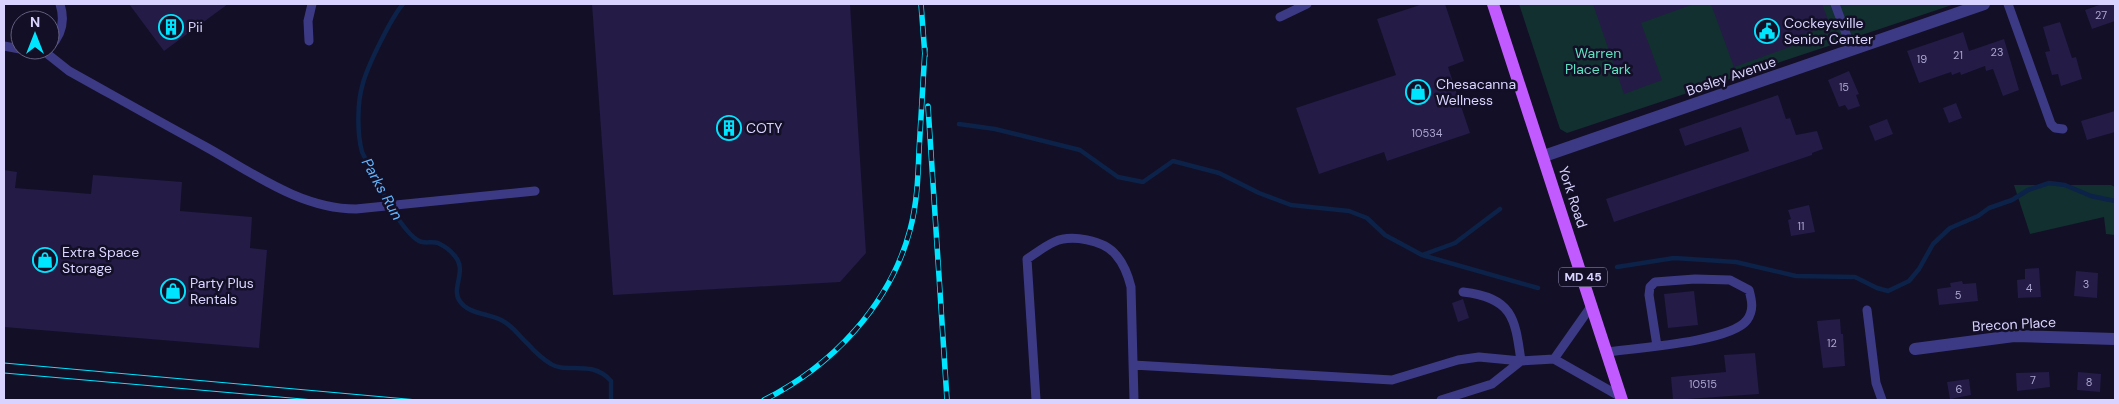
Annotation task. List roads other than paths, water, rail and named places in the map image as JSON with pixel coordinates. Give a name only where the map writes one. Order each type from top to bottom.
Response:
[{"type":"main road","name":"York Road","points":[[1493,4],[1622,399]]},
{"type":"street","name":"Bosley Avenue","points":[[1544,156],[1984,4]]},
{"type":"street","name":"Brecon Place","points":[[1915,349],[2014,336],[2115,339]]},
{"type":"lane","points":[[60,4],[63,20],[60,33]]},
{"type":"lane","points":[[309,41],[308,21],[312,4]]},
{"type":"lane","points":[[1280,17],[1308,4]]},
{"type":"lane","points":[[1835,4],[1852,50]]},
{"type":"lane","points":[[2008,4],[2051,124],[2055,128],[2063,129]]},
{"type":"lane","points":[[57,60],[69,71],[290,193],[321,206],[339,209],[372,208],[535,191]]},
{"type":"lane","points":[[1036,400],[1027,259],[1054,241],[1067,238],[1080,238],[1099,244],[1116,253],[1126,271],[1131,287],[1134,400]]},
{"type":"lane","points":[[1606,352],[1657,346],[1717,336],[1740,327],[1747,320],[1752,303],[1749,290],[1730,280],[1695,279],[1655,282],[1650,287],[1649,295],[1657,346]]},
{"type":"lane","points":[[1463,292],[1492,298],[1509,313],[1516,326],[1521,361]]},
{"type":"lane","points":[[1554,359],[1592,305]]},
{"type":"lane","points":[[1867,310],[1876,383],[1882,400]]},
{"type":"lane","points":[[1133,365],[1392,380],[1458,360],[1479,357],[1521,361],[1554,359],[1622,399]]},
{"type":"lane","points":[[1441,400],[1492,384],[1521,361]]},
{"type":"waterway","name":"Parks Run","points":[[403,4],[386,30],[375,54],[363,83],[360,99],[360,144],[362,152],[380,187],[395,214],[411,235],[421,242],[436,242],[440,244],[458,260],[460,272],[457,295],[463,305],[473,311],[498,318],[507,323],[545,360],[557,367],[596,370],[604,374],[611,381],[611,400]]},
{"type":"waterway","points":[[959,124],[995,129],[1080,150],[1118,177],[1143,182],[1173,161],[1219,173],[1259,193],[1291,205],[1349,211],[1367,218],[1385,235],[1422,255],[1538,288]]},
{"type":"waterway","points":[[1617,267],[1674,258],[1736,262],[1796,276],[1855,277],[1877,288],[1888,291],[1909,281],[1919,269],[1933,244],[1950,228],[1978,216],[1989,208],[2012,200],[2028,190],[2049,183],[2065,185],[2091,196],[2115,201]]},
{"type":"waterway","points":[[1422,255],[1455,243],[1500,209]]},
{"type":"tram line","points":[[4,363],[418,400]]},
{"type":"tram line","points":[[4,373],[314,400]]},
{"type":"railway","points":[[921,4],[925,56]]},
{"type":"railway","points":[[764,400],[813,370],[835,351],[873,308],[901,257],[910,230],[916,201],[925,49]]},
{"type":"railway","points":[[928,106],[947,400]]},
{"type":"place","name":"Pii","points":[[171,27]]},
{"type":"place","name":"Cockeysville Senior Center","points":[[1767,31]]},
{"type":"place","name":"Chesacanna Wellness","points":[[1418,92]]},
{"type":"place","name":"COTY","points":[[729,128]]},
{"type":"place","name":"Extra Space Storage","points":[[45,260]]},
{"type":"place","name":"Party Plus Rentals","points":[[173,291]]},
{"type":"park label","name":"Warren Place Park","points":[[1598,62]]}]
